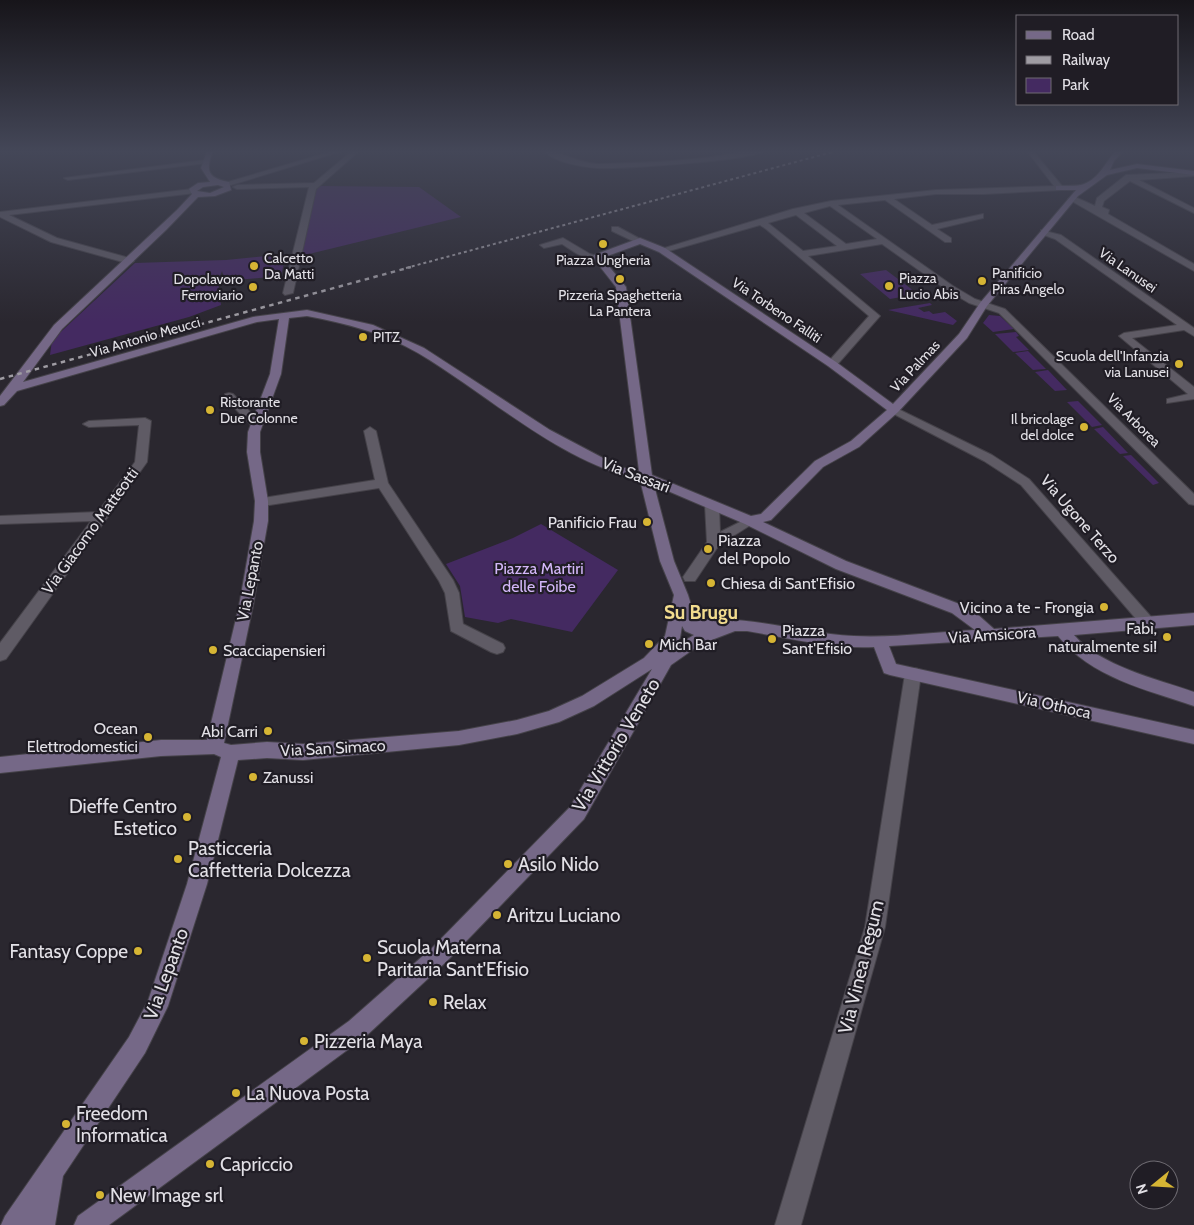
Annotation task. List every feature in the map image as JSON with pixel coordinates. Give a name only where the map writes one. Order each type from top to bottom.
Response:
[{"type":"street","points":[[0,214],[63,208]]},
{"type":"street","points":[[0,403],[14,388],[36,353],[59,326],[130,261],[181,208]]},
{"type":"street","points":[[288,293],[307,208]]},
{"type":"street","points":[[662,250],[808,208]]},
{"type":"street","name":"Via Arborea","points":[[838,208],[969,300],[1002,311],[1194,501]]},
{"type":"street","points":[[902,208],[948,240]]},
{"type":"street","name":"Via Palmas","points":[[750,521],[766,517],[820,464],[855,444],[894,410],[963,336],[983,305],[1044,232],[1059,208]]},
{"type":"street","points":[[1094,208],[1192,265]]},
{"type":"street","points":[[1098,208],[1106,212],[1098,211]]},
{"type":"street","points":[[796,211],[844,247]]},
{"type":"street","points":[[0,214],[54,240],[130,261]]},
{"type":"street","points":[[931,228],[980,216]]},
{"type":"street","points":[[760,222],[769,226],[875,316],[832,364]]},
{"type":"street","points":[[615,229],[640,241]]},
{"type":"street","name":"Via Lanusei","points":[[1044,232],[1058,237],[1190,330]]},
{"type":"street","points":[[544,245],[563,241],[588,256],[598,257],[640,241]]},
{"type":"street","name":"Via Torbeno Falliti","points":[[640,241],[662,250],[832,364],[894,410]]},
{"type":"street","points":[[802,254],[883,241]]},
{"type":"street","points":[[598,257],[621,287],[646,477],[667,561],[681,595],[686,634]]},
{"type":"street","name":"Via Sassari","points":[[285,316],[307,313],[369,327],[391,336],[420,350],[521,418],[571,448],[616,470],[646,477],[750,521],[841,565],[957,609],[983,626],[992,635]]},
{"type":"street","name":"Via Antonio Meucci","points":[[14,388],[256,319],[285,316]]},
{"type":"street","name":"Via Lepanto","points":[[14,1225],[137,1045],[157,1006],[197,884],[255,571],[263,502],[257,481],[254,453],[254,422],[270,391],[278,364],[280,334],[285,316]]},
{"type":"street","points":[[1190,330],[1124,336],[1194,395]]},
{"type":"street","points":[[1171,401],[1194,395]]},
{"type":"street","points":[[229,396],[254,422]]},
{"type":"street","name":"Via Ugone Terzo","points":[[894,410],[988,458],[1025,482],[1148,623]]},
{"type":"street","name":"Via Giacomo Matteotti","points":[[3,647],[141,462],[145,421],[89,424]]},
{"type":"street","points":[[370,430],[382,483],[446,580],[452,593],[456,627],[497,648]]},
{"type":"street","points":[[263,502],[382,483]]},
{"type":"street","points":[[712,505],[714,542]]},
{"type":"street","points":[[0,520],[101,516]]},
{"type":"street","points":[[690,578],[714,542],[750,521]]},
{"type":"street","name":"Via Amsicora","points":[[880,642],[1194,619]]},
{"type":"street","points":[[656,665],[665,661],[686,634],[732,626],[771,628],[824,640],[880,642],[890,669],[914,674]]},
{"type":"street","points":[[1062,630],[1067,639],[1085,656],[1194,699]]},
{"type":"street","name":"Via San Simaco","points":[[0,765],[160,748],[303,752],[459,738],[517,727],[553,717],[656,665]]},
{"type":"street","name":"Via Vittorio Veneto","points":[[87,1225],[357,1029],[440,954],[576,813],[656,665]]},
{"type":"street","name":"Via Othoca","points":[[914,674],[1194,737]]},
{"type":"street","name":"Via Vinea Regum","points":[[788,1225],[874,927],[914,674]]},
{"type":"street","name":"Via Lepanto","points":[[43,1224],[52,1172]]},
{"type":"street","points":[[14,1225],[27,1218],[36,1218],[43,1224]]},
{"type":"green space","points":[[311,208],[449,208],[461,217],[309,254],[302,254]]},
{"type":"green space","points":[[286,254],[281,276],[225,281],[222,271],[218,281],[221,305],[189,317],[50,355],[52,340],[135,263],[226,260]]},
{"type":"green space","points":[[886,270],[918,294],[890,299],[860,274]]},
{"type":"green space","points":[[930,303],[932,305],[918,308],[933,314],[945,312],[957,321],[953,325],[888,310]]},
{"type":"green space","points":[[989,315],[1000,316],[1014,329],[993,332],[983,323]]},
{"type":"green space","points":[[1016,332],[1019,336],[1016,337],[1029,350],[1013,352],[995,334]]},
{"type":"green space","points":[[1028,351],[1046,369],[1033,370],[1015,353]]},
{"type":"green space","points":[[1048,370],[1067,390],[1055,391],[1035,372]]},
{"type":"green space","points":[[1078,401],[1102,425],[1092,427],[1067,402]]},
{"type":"green space","points":[[1103,427],[1128,453],[1120,454],[1094,429]]},
{"type":"green space","points":[[1131,455],[1159,483],[1153,485],[1123,456]]},
{"type":"green space","name":"Piazza Martiri delle Foibe","points":[[541,524],[618,570],[572,632],[511,619],[498,623],[465,617],[460,586],[446,564],[513,538]]},
{"type":"railway","points":[[406,268],[626,208]]},
{"type":"railway","points":[[0,379],[411,267]]},
{"type":"place","name":"Piazza Ungheria","points":[[603,244]]},
{"type":"place","name":"Calcetto Da Matti","points":[[254,266]]},
{"type":"place","name":"Pizzeria Spaghetteria La Pantera","points":[[620,279]]},
{"type":"place","name":"Panificio Piras Angelo","points":[[982,281]]},
{"type":"place","name":"Piazza Lucio Abis","points":[[889,286]]},
{"type":"place","name":"Dopolavoro Ferroviario","points":[[253,287]]},
{"type":"place","name":"PITZ","points":[[363,337]]},
{"type":"place","name":"Scuola dell'Infanzia via Lanusei","points":[[1179,364]]},
{"type":"place","name":"Ristorante Due Colonne","points":[[210,410]]},
{"type":"place","name":"Il bricolage del dolce","points":[[1084,427]]},
{"type":"place","name":"Panificio Frau","points":[[647,522]]},
{"type":"place","name":"Piazza del Popolo","points":[[708,549]]},
{"type":"place","name":"Chiesa di Sant'Efisio","points":[[711,583]]},
{"type":"place","name":"Vicino a te - Frongia","points":[[1104,607]]},
{"type":"place","name":"Fabì, naturalmente si!","points":[[1167,637]]},
{"type":"place","name":"Piazza Sant'Efisio","points":[[772,639]]},
{"type":"place","name":"Mich Bar","points":[[649,644]]},
{"type":"place","name":"Scacciapensieri","points":[[213,650]]},
{"type":"place","name":"Abi Carri","points":[[268,731]]},
{"type":"place","name":"Ocean Elettrodomestici","points":[[148,737]]},
{"type":"place","name":"Zanussi","points":[[253,777]]},
{"type":"place","name":"Dieffe Centro Estetico","points":[[187,817]]},
{"type":"place","name":"Pasticceria Caffetteria Dolcezza","points":[[178,859]]},
{"type":"place","name":"Asilo Nido","points":[[508,864]]},
{"type":"place","name":"Aritzu Luciano","points":[[497,915]]},
{"type":"place","name":"Fantasy Coppe","points":[[138,951]]},
{"type":"place","name":"Scuola Materna Paritaria Sant'Efisio","points":[[367,958]]},
{"type":"place","name":"Relax","points":[[433,1002]]},
{"type":"place","name":"Pizzeria Maya","points":[[304,1041]]},
{"type":"place","name":"La Nuova Posta","points":[[236,1093]]},
{"type":"place","name":"Freedom Informatica","points":[[66,1124]]},
{"type":"place","name":"Capriccio","points":[[210,1164]]},
{"type":"place","name":"New Image srl","points":[[100,1195]]},
{"type":"district","name":"Su Brugu","points":[[701,612]]}]
